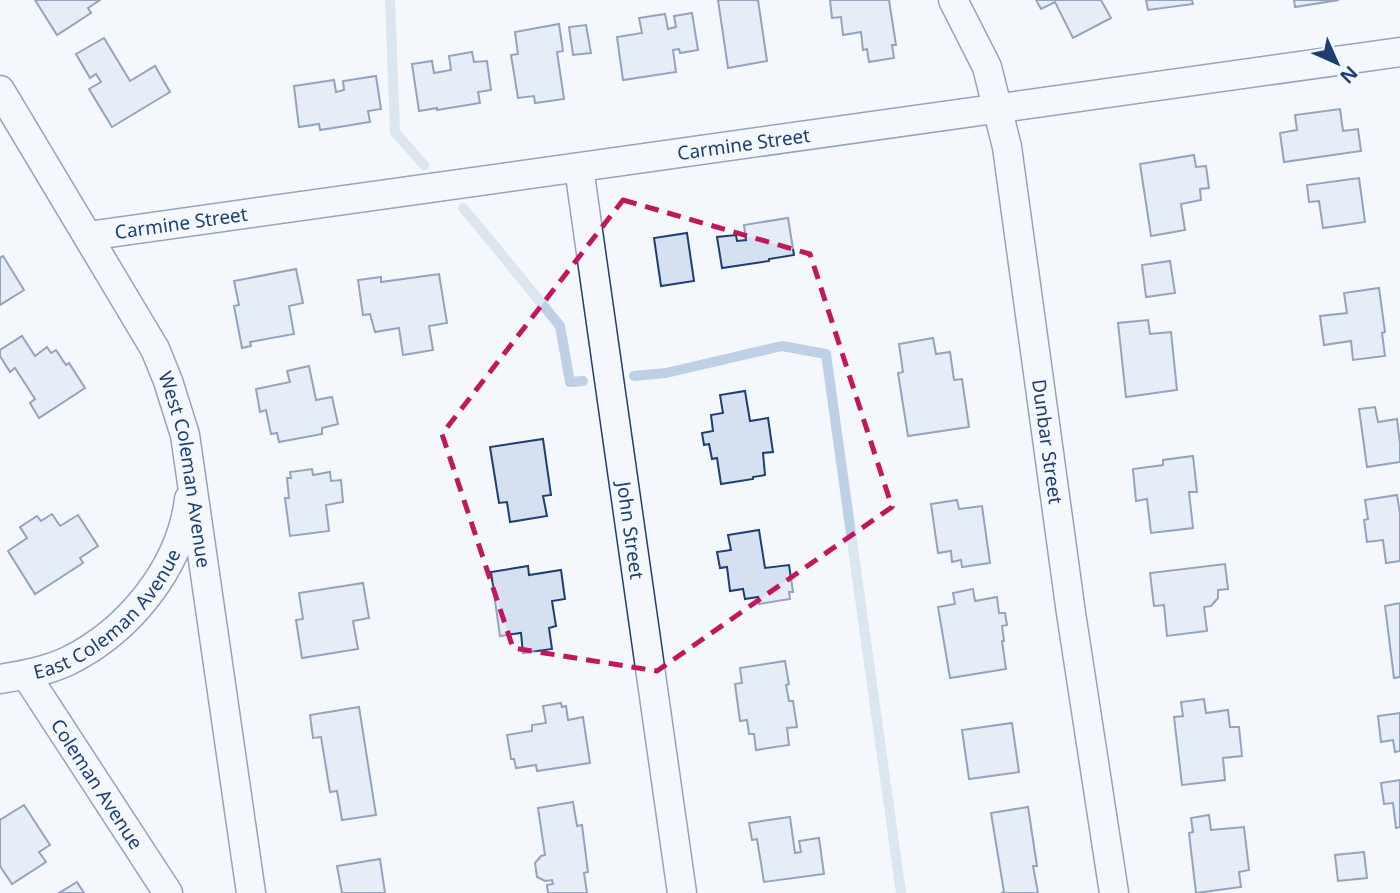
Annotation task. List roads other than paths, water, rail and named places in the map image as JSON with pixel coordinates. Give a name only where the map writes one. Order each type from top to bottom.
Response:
[{"type":"street","name":"Dunbar Street","points":[[953,0],[987,67],[1007,147],[1071,612],[1114,893]]},
{"type":"street","name":"Carmine Street","points":[[88,236],[1400,52]]},
{"type":"street","name":"West Coleman Avenue","points":[[0,90],[155,349],[185,435],[251,893]]},
{"type":"street","name":"John Street","points":[[579,168],[682,893]]},
{"type":"street","name":"East Coleman Avenue","points":[[13,677],[67,661],[103,640],[134,611],[160,577],[180,539],[187,519],[192,477]]},
{"type":"street","name":"Coleman Avenue","points":[[13,677],[168,893]]},
{"type":"waterway","points":[[390,0],[395,132],[424,165]]},
{"type":"waterway","points":[[463,208],[560,326],[570,382],[583,381]]},
{"type":"waterway","points":[[634,376],[666,373],[782,346],[826,354],[901,893]]}]
